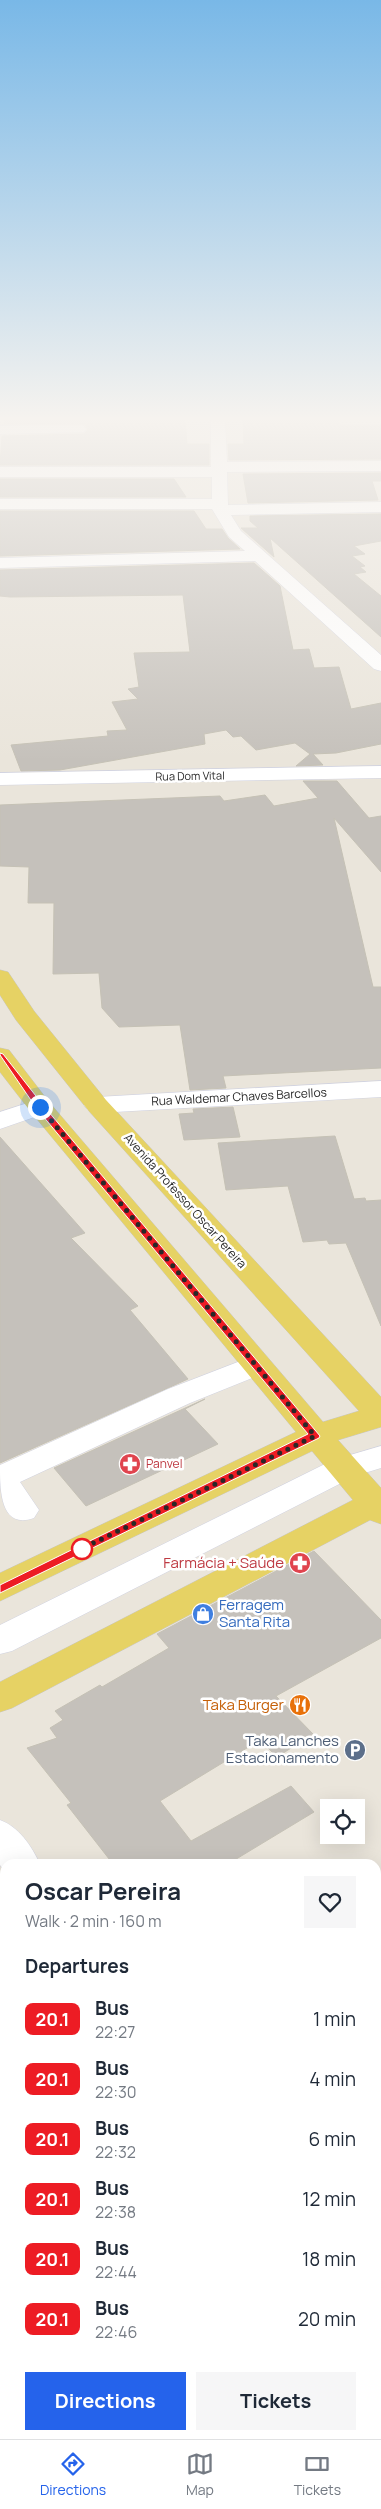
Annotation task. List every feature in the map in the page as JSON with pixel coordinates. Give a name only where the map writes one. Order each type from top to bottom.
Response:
[{"type":"main road","name":"Avenida Professor Oscar Pereira","points":[[0,977],[25,1015],[98,1105],[381,1415]]},
{"type":"main road","points":[[0,1056],[40,1107],[315,1436],[379,1504],[0,1698]]},
{"type":"main road","points":[[0,1588],[315,1436],[381,1415]]},
{"type":"street","points":[[235,534],[381,665]]},
{"type":"street","points":[[0,563],[260,556]]},
{"type":"street","name":"Rua Dom Vital","points":[[0,779],[381,772]]},
{"type":"street","name":"Rua Waldemar Chaves Barcellos","points":[[98,1105],[381,1089]]},
{"type":"street","points":[[0,1121],[40,1107]]},
{"type":"street","points":[[23,1510],[4,1487],[5,1476],[179,1396],[256,1365]]},
{"type":"street","points":[[0,1641],[344,1468],[381,1457]]},
{"type":"street","points":[[0,1836],[17,1859]]},
{"type":"building","points":[[0,534],[225,534],[240,549],[0,556]]},
{"type":"building","points":[[248,534],[381,534],[381,541],[354,546],[365,554],[352,556],[365,566],[360,567],[366,572],[354,574],[381,596],[381,637],[270,538],[274,557]]},
{"type":"building","points":[[254,563],[280,586],[293,650],[309,649],[314,668],[339,667],[351,709],[381,703],[381,744],[336,753],[313,754],[323,765],[296,766],[310,754],[295,743],[256,750],[241,736],[233,737],[226,730],[204,734],[205,744],[60,770],[21,771],[11,745],[108,736],[107,731],[127,730],[112,702],[138,699],[128,689],[139,687],[134,653],[190,652],[183,595],[0,596],[0,570]]},
{"type":"building","points":[[303,781],[337,781],[369,818],[381,816],[381,872],[334,818],[373,987],[381,987],[381,1068],[223,1076],[226,1088],[190,1090],[180,1025],[119,1027],[102,1008],[99,973],[53,974],[54,903],[28,903],[29,867],[0,866],[0,805],[220,796],[224,801],[265,795],[274,806],[318,798]]},
{"type":"building","points":[[233,1107],[240,1137],[184,1140],[179,1114],[194,1113],[193,1109]]},
{"type":"building","points":[[335,1136],[354,1199],[365,1198],[366,1201],[381,1200],[381,1326],[346,1243],[329,1244],[327,1240],[303,1242],[288,1186],[226,1190],[218,1143]]},
{"type":"building","points":[[0,1137],[85,1233],[71,1238],[138,1306],[130,1310],[188,1379],[0,1463]]},
{"type":"building","points":[[205,1399],[185,1409],[218,1444],[86,1506],[54,1468]]},
{"type":"building","points":[[314,1551],[381,1620],[381,1638],[276,1696],[313,1734],[277,1757],[260,1740],[160,1801],[191,1841],[291,1786],[314,1812],[236,1859],[109,1859],[67,1805],[71,1803],[27,1748],[57,1738],[50,1728],[63,1720],[55,1711],[100,1685],[102,1687],[169,1648],[157,1634]]},
{"type":"bus line","name":"20.1","points":[[0,1055],[40,1107],[315,1436],[0,1588]]},
{"type":"place","name":"Panvel","points":[[130,1464]]},
{"type":"place","name":"Farmácia + Saúde","points":[[300,1563]]},
{"type":"place","name":"Ferragem Santa Rita","points":[[203,1614]]},
{"type":"place","name":"Taka Burger","points":[[300,1705]]},
{"type":"place","name":"Taka Lanches Estacionamento","points":[[355,1750]]},
{"type":"route","points":[[40,1107],[315,1436],[79,1550],[82,1549]]}]
